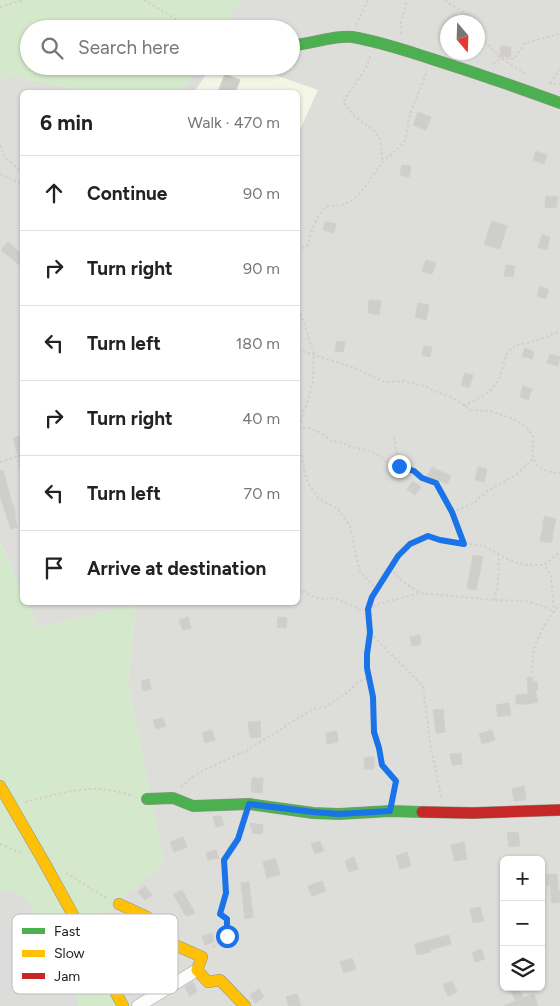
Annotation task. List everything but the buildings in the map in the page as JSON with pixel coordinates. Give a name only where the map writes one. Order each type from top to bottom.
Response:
[{"type":"street","points":[[300,45],[327,39],[350,37],[392,46],[474,72],[560,103]]},
{"type":"street","points":[[0,786],[73,914]]},
{"type":"street","points":[[147,799],[173,798],[193,806],[249,804],[339,814],[390,811],[560,810]]},
{"type":"street","points":[[119,904],[141,914]]},
{"type":"street","points":[[178,946],[202,957],[197,970],[178,982]]},
{"type":"street","points":[[197,970],[208,982],[220,980],[245,1006]]},
{"type":"street","points":[[116,994],[123,1006]]},
{"type":"street","points":[[138,1006],[158,994]]},
{"type":"path","points":[[0,7],[23,0]]},
{"type":"path","points":[[144,0],[177,20]]},
{"type":"path","points":[[350,37],[368,0]]},
{"type":"path","points":[[401,37],[400,27],[407,0]]},
{"type":"path","points":[[445,0],[466,15]]},
{"type":"path","points":[[474,72],[488,68],[501,58],[514,59],[525,43],[560,34]]},
{"type":"path","points":[[373,42],[369,60],[362,76],[343,103],[355,116],[375,131],[380,140],[383,162]]},
{"type":"path","points":[[485,42],[501,58],[530,78]]},
{"type":"path","points":[[300,250],[308,245],[319,213],[326,206],[343,205],[351,201],[363,189],[383,162],[404,142],[407,134],[408,120],[430,58]]},
{"type":"path","points":[[550,83],[560,70]]},
{"type":"path","points":[[0,145],[6,157],[20,171]]},
{"type":"path","points":[[0,174],[20,183]]},
{"type":"path","points":[[300,314],[314,354],[313,381],[300,422]]},
{"type":"path","points":[[464,406],[491,390],[497,383],[507,355],[513,348],[520,344],[534,342],[560,331]]},
{"type":"path","points":[[300,350],[352,367],[384,382],[402,381],[425,386],[453,398],[471,410],[490,411],[511,418],[528,429],[534,438],[532,446],[533,460],[538,466],[548,472],[560,473]]},
{"type":"path","points":[[300,427],[319,432],[332,441],[344,442],[351,447],[372,451],[386,462],[414,471],[422,478],[436,483],[452,512],[464,544]]},
{"type":"path","points":[[394,437],[399,466]]},
{"type":"path","points":[[300,454],[302,455],[309,485],[319,499],[338,509],[350,526],[360,572],[377,589]]},
{"type":"path","points":[[0,462],[16,457],[20,468]]},
{"type":"path","points":[[452,512],[474,503],[487,491],[516,475],[533,460]]},
{"type":"path","points":[[390,811],[396,781],[382,765],[374,732],[373,697],[367,668],[370,633],[368,609],[372,597],[398,556],[410,544],[428,536],[440,540],[484,546],[507,559],[520,563],[544,566],[551,575],[554,612]]},
{"type":"path","points":[[544,566],[560,552]]},
{"type":"path","points":[[494,600],[499,576],[498,554]]},
{"type":"path","points":[[390,568],[401,580],[420,593]]},
{"type":"path","points":[[300,591],[316,598],[335,598],[361,610],[420,593],[526,601],[554,612]]},
{"type":"path","points":[[532,673],[534,650],[543,628],[560,605]]},
{"type":"path","points":[[370,633],[422,686],[430,743],[444,812]]},
{"type":"path","points":[[173,798],[178,789],[191,778],[211,766],[248,750],[313,709],[324,707],[348,692],[358,682],[369,677]]},
{"type":"path","points":[[10,804],[92,789],[101,789],[147,799]]},
{"type":"path","points":[[202,957],[227,936],[227,919],[220,914],[226,893],[224,860],[238,839],[249,804]]},
{"type":"shaded area","points":[[240,0],[560,0],[560,1006],[127,1006],[121,994],[178,994],[178,914],[104,914],[164,863],[128,682],[136,605],[300,605],[300,90],[183,90],[192,75],[300,75],[300,20],[228,20]]},
{"type":"shaded area","points":[[206,75],[276,75],[318,90],[300,130],[300,90],[195,90]]},
{"type":"shaded area","points":[[12,76],[78,90],[20,90],[20,587],[0,541],[0,80]]},
{"type":"shaded area","points":[[28,605],[132,605],[38,628]]},
{"type":"green space","points":[[0,0],[240,0],[228,20],[20,20],[20,75],[192,75],[183,90],[78,90],[12,76],[0,80]]},
{"type":"green space","points":[[0,542],[20,587],[20,605],[28,605],[38,628],[136,605],[128,682],[164,863],[104,914],[12,914],[12,994],[121,994],[127,1006],[10,1006],[0,989]]},
{"type":"runway","points":[[0,926],[12,949]]},
{"type":"runway","points":[[35,994],[41,1006]]},
{"type":"traffic: fast","points":[[300,44],[336,37],[362,39],[445,63],[560,103]]},
{"type":"traffic: fast","points":[[147,799],[173,798],[193,806],[249,804],[313,813],[422,812]]},
{"type":"traffic: slow","points":[[0,786],[73,914]]},
{"type":"traffic: slow","points":[[119,904],[141,914]]},
{"type":"traffic: slow","points":[[178,946],[202,957],[197,970],[208,982],[220,980],[245,1006]]},
{"type":"traffic: slow","points":[[116,994],[123,1006]]},
{"type":"traffic: jam","points":[[422,812],[473,813],[560,810]]},
{"type":"route","points":[[227,936],[227,919],[220,914],[226,893],[224,860],[238,839],[249,804],[339,814],[390,811],[396,781],[382,765],[374,732],[373,697],[367,668],[370,633],[368,609],[372,597],[390,568],[398,556],[410,544],[428,536],[464,544],[452,512],[436,483],[422,478],[414,471],[399,466]]}]
